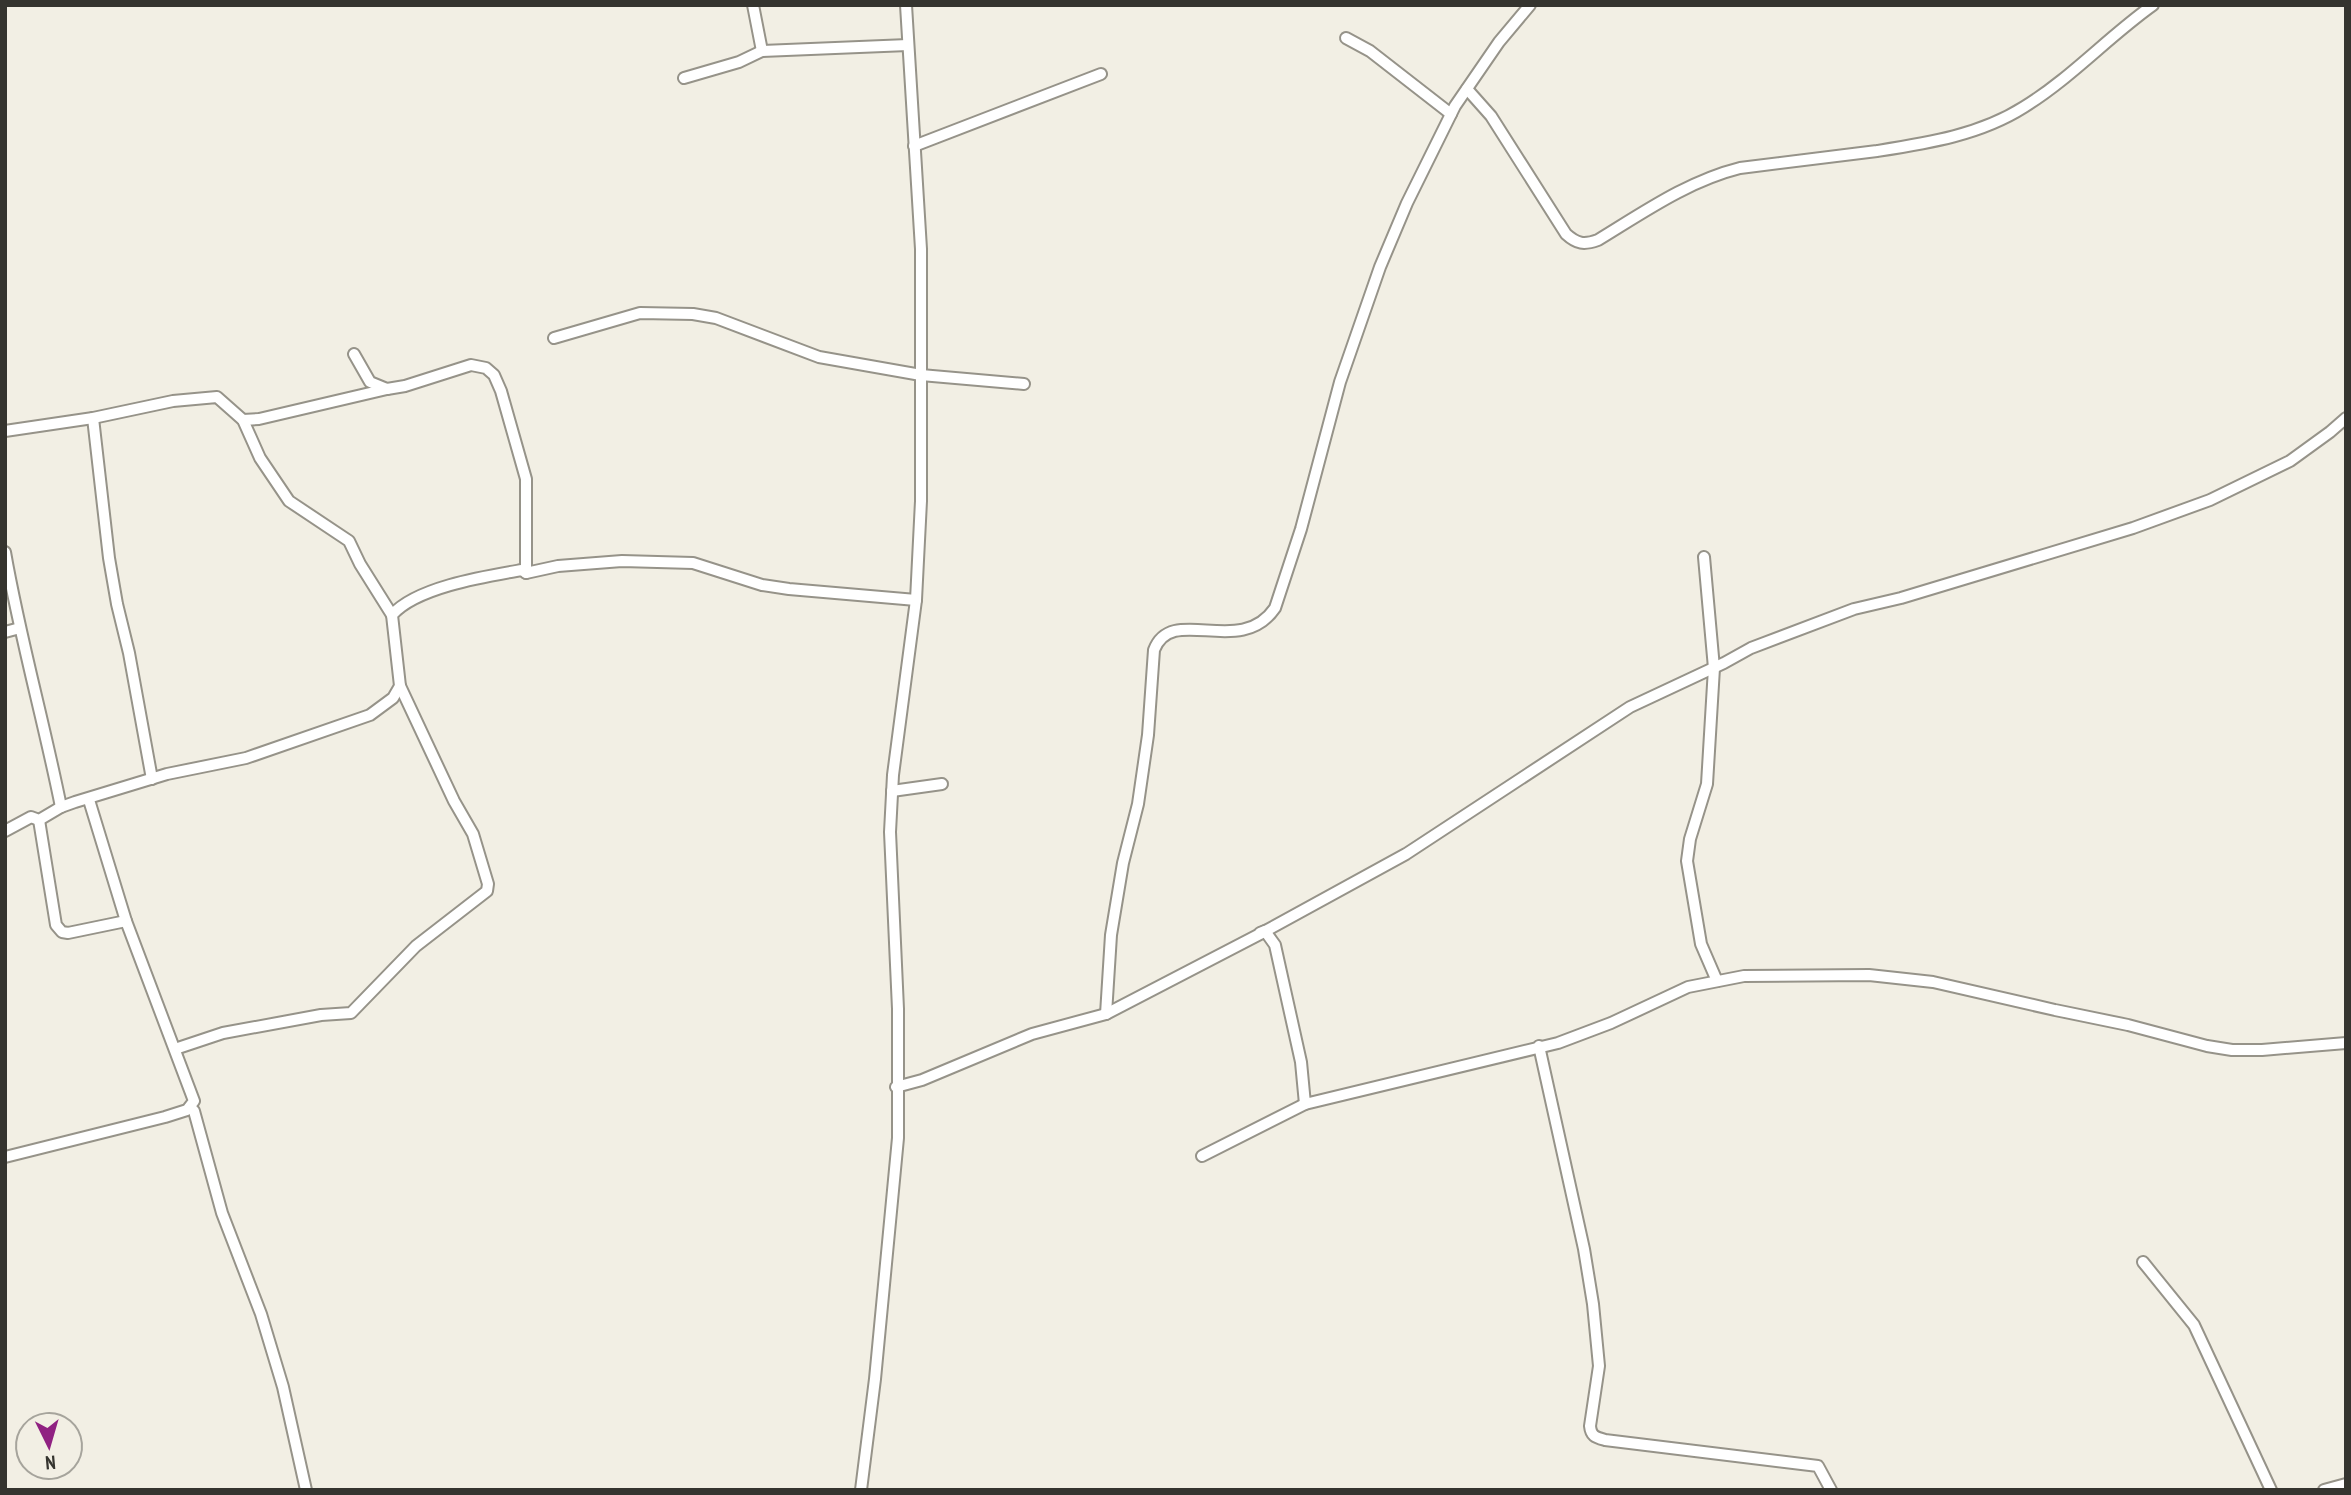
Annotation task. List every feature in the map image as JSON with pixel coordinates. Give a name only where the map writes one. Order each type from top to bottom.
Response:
[{"type":"street","points":[[753,5],[762,51]]},
{"type":"street","points":[[861,1490],[875,1379],[898,1138],[898,1009],[890,832],[892,791],[916,600],[921,501],[921,249],[906,5]]},
{"type":"street","points":[[1105,1014],[1111,935],[1123,863],[1138,804],[1157,642],[1174,630],[1249,630],[1268,619],[1275,608],[1301,529],[1340,382],[1380,267],[1423,168],[1451,114],[1499,42],[1530,5]]},
{"type":"street","points":[[1466,89],[1490,116],[1566,234],[1584,244],[1598,240],[1696,182],[1720,173],[1740,168],[1923,145],[1999,121],[2057,83],[2153,5]]},
{"type":"street","points":[[1346,38],[1370,51],[1451,114]]},
{"type":"street","points":[[684,78],[739,62],[762,51],[908,45]]},
{"type":"street","points":[[914,146],[1101,74]]},
{"type":"street","points":[[554,338],[639,313],[693,314],[716,318],[819,357],[921,376],[1024,384]]},
{"type":"street","points":[[354,354],[366,377],[376,385],[387,388]]},
{"type":"street","points":[[243,420],[259,419],[405,386],[471,365],[486,368],[494,376],[500,391],[526,479],[526,573]]},
{"type":"street","points":[[5,431],[93,418],[173,401],[211,396],[221,399],[243,420],[260,458],[289,501],[349,541],[392,615],[400,686],[454,801],[473,834],[488,884],[487,891],[416,946],[351,1013],[321,1015],[223,1033],[175,1049]]},
{"type":"street","points":[[93,418],[109,558],[152,779]]},
{"type":"street","points":[[896,1087],[922,1080],[1031,1034],[1105,1014],[1260,934],[1406,854],[1630,707],[1751,648],[1854,609],[1901,598],[2133,528],[2210,500],[2290,461],[2346,418]]},
{"type":"street","points":[[5,552],[61,807]]},
{"type":"street","points":[[1704,557],[1714,668],[1707,784],[1686,860],[1701,944],[1717,981]]},
{"type":"street","points":[[392,615],[404,604],[445,587],[489,575],[622,561],[693,563],[762,584],[789,589],[916,600]]},
{"type":"street","points":[[5,632],[20,628]]},
{"type":"street","points":[[39,820],[61,807],[152,779],[246,758],[352,723],[388,703],[400,686]]},
{"type":"street","points":[[892,791],[942,785]]},
{"type":"street","points":[[5,1157],[149,1122],[190,1107],[194,1101],[126,921],[89,800]]},
{"type":"street","points":[[5,831],[31,817],[39,820]]},
{"type":"street","points":[[39,820],[56,925],[59,929],[68,933],[126,921]]},
{"type":"street","points":[[1260,934],[1265,931],[1275,945],[1301,1062],[1305,1104]]},
{"type":"street","points":[[1202,1157],[1305,1104],[1576,1037],[1688,987],[1744,976],[1869,975],[1933,982],[2232,1050],[2346,1043]]},
{"type":"street","points":[[1539,1046],[1584,1250],[1593,1304],[1599,1366],[1591,1433],[1594,1437],[1605,1440],[1818,1466],[1830,1490]]},
{"type":"street","points":[[190,1107],[194,1111],[222,1213],[261,1314],[283,1387],[306,1490]]},
{"type":"street","points":[[2143,1262],[2194,1325],[2270,1490]]},
{"type":"street","points":[[2324,1490],[2346,1485]]}]
